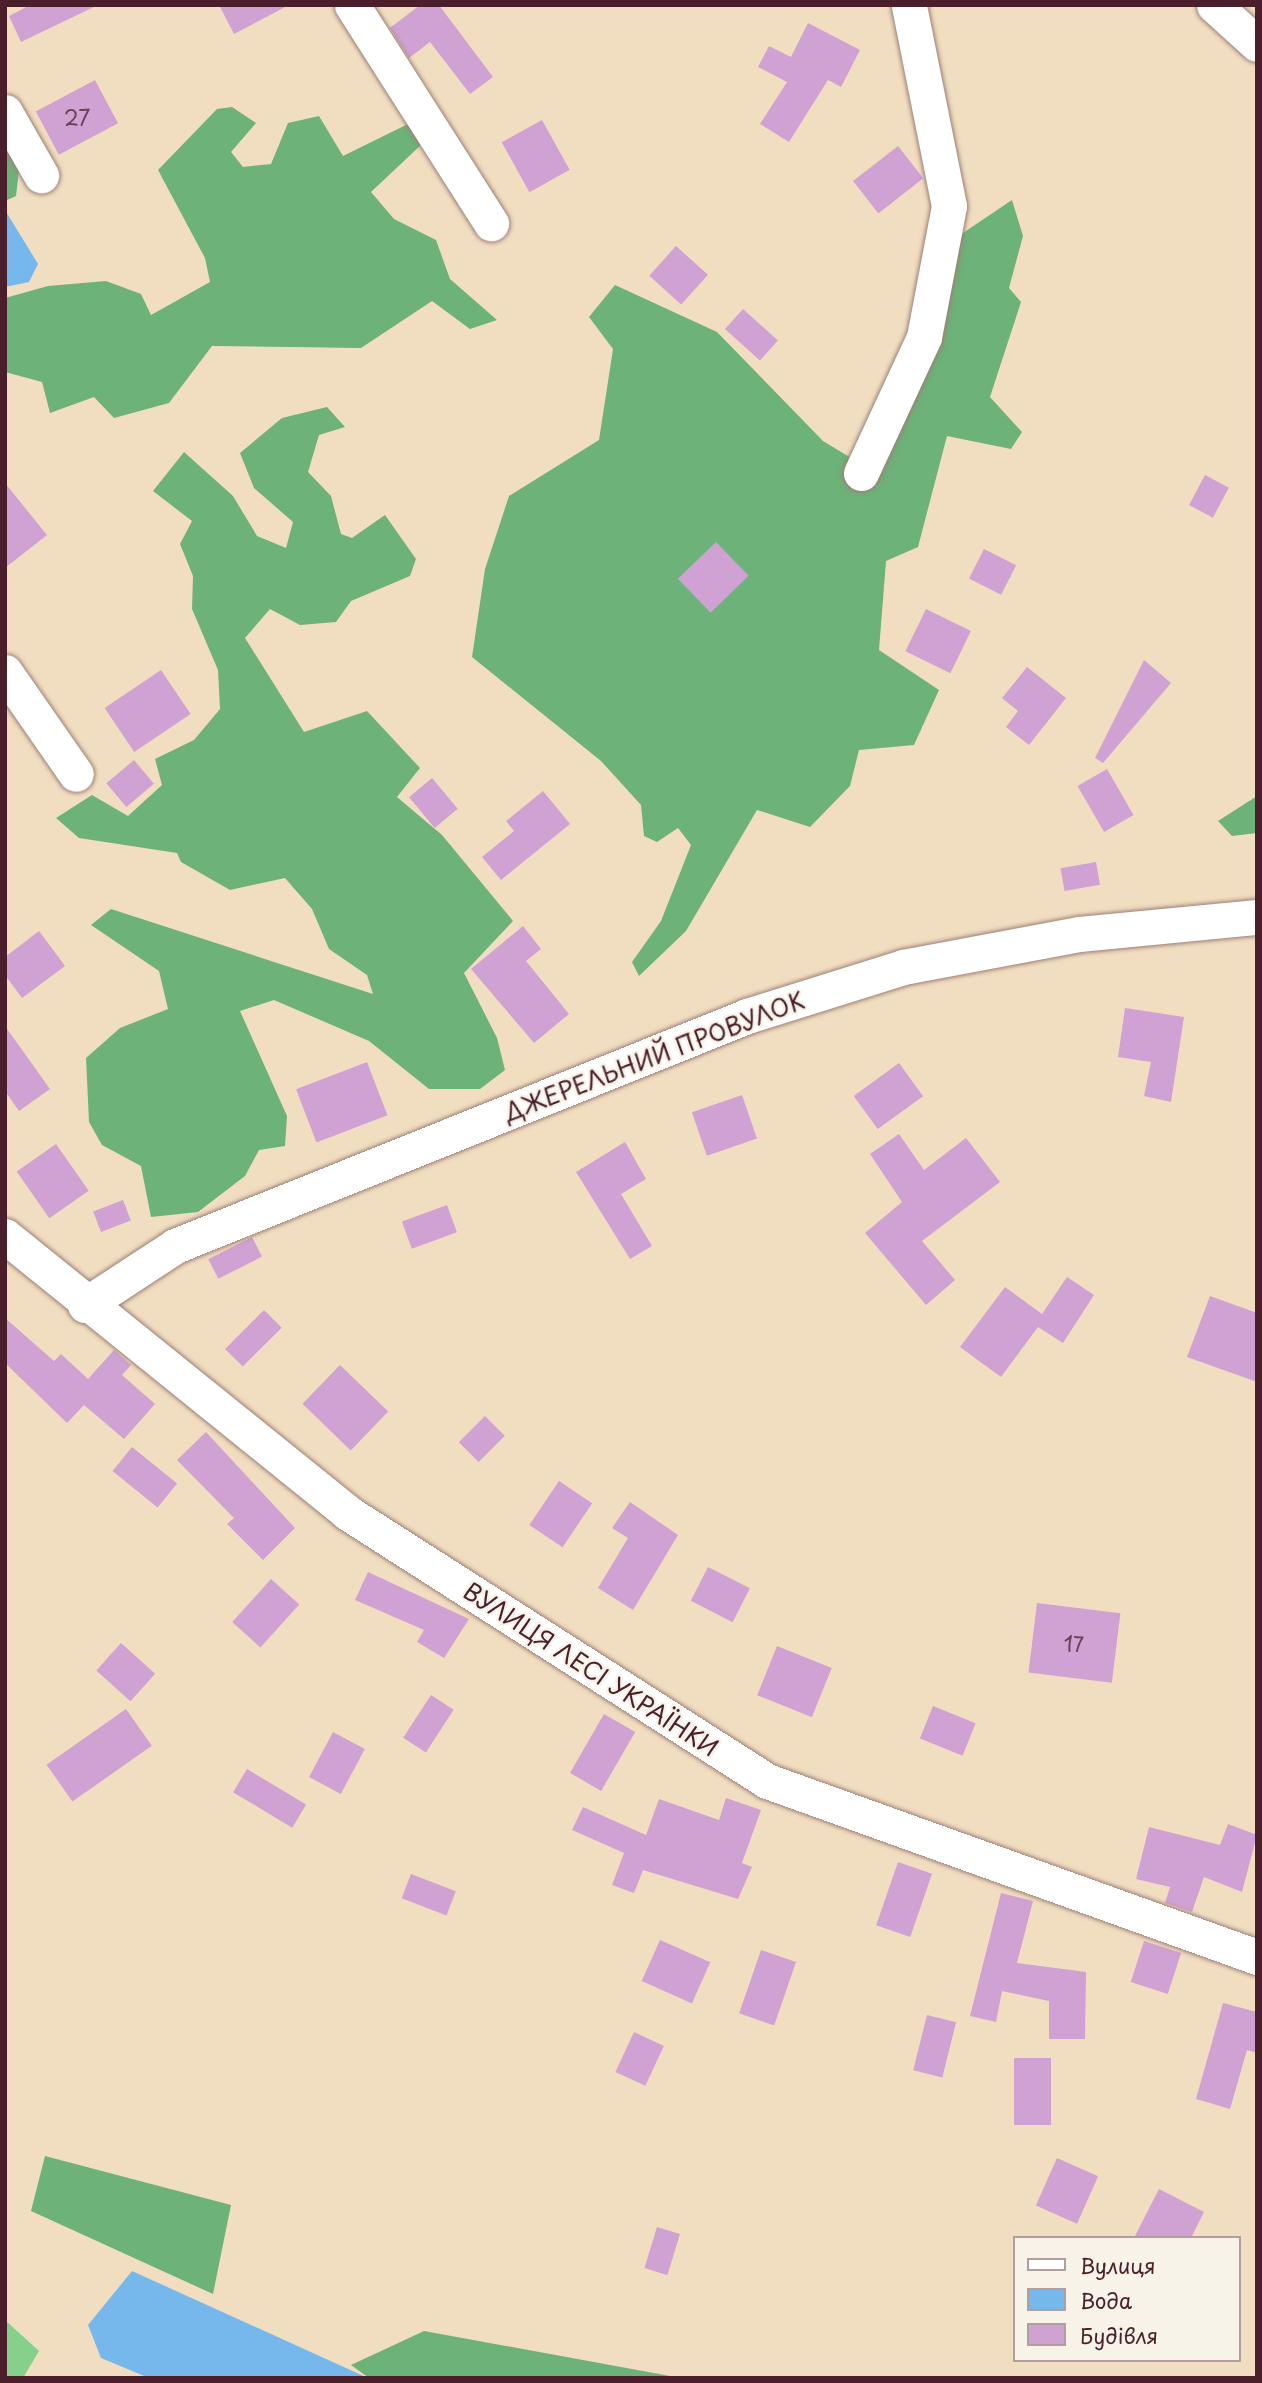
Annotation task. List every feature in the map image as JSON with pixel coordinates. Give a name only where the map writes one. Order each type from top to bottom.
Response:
[{"type":"street","points":[[352,5],[491,223]]},
{"type":"street","points":[[860,473],[924,337],[948,206],[909,5]]},
{"type":"street","points":[[1214,5],[1257,44]]},
{"type":"street","points":[[5,112],[41,175]]},
{"type":"street","points":[[5,672],[76,774]]},
{"type":"street","name":"ДЖЕРЕЛЬНИЙ ПРОВУЛОК","points":[[85,1305],[175,1246],[747,1016],[902,967],[1079,934],[1257,917]]},
{"type":"street","name":"ВУЛИЦЯ ЛЕСІ УКРАЇНКИ","points":[[5,1236],[85,1305],[348,1513],[767,1781],[1215,1947],[1257,1957]]},
{"type":"green space","points":[[232,107],[256,123],[231,152],[243,167],[271,164],[288,123],[319,116],[343,156],[410,123],[422,144],[371,192],[394,219],[436,240],[450,279],[497,320],[470,329],[432,301],[361,348],[212,346],[169,403],[114,418],[94,397],[50,413],[42,382],[5,372],[5,298],[48,286],[106,281],[141,294],[151,315],[210,282],[205,258],[158,170],[217,109]]},
{"type":"green space","points":[[5,125],[19,170],[16,196],[5,201]]},
{"type":"green space","points":[[1012,200],[1023,236],[1009,288],[1021,302],[990,397],[1022,432],[1011,449],[947,436],[918,547],[886,561],[879,650],[939,690],[914,745],[859,750],[850,786],[810,827],[757,810],[686,931],[639,976],[632,962],[661,921],[691,845],[678,828],[657,842],[644,836],[641,805],[601,761],[472,657],[485,569],[509,496],[599,440],[613,349],[589,317],[615,285],[717,332],[823,441],[861,464],[957,237]]},
{"type":"green space","points":[[327,407],[345,427],[319,435],[308,472],[331,496],[341,534],[352,538],[385,515],[416,559],[410,576],[351,601],[336,622],[300,625],[270,609],[245,638],[304,732],[367,711],[420,768],[397,797],[442,835],[513,921],[464,973],[497,1038],[505,1070],[480,1089],[429,1089],[369,1041],[274,1000],[240,1011],[287,1116],[285,1146],[259,1150],[245,1176],[198,1212],[151,1217],[141,1166],[102,1145],[89,1122],[86,1058],[120,1028],[168,1009],[159,971],[91,925],[111,909],[373,994],[367,975],[329,949],[312,909],[285,878],[230,890],[181,862],[177,853],[79,838],[56,818],[92,795],[128,816],[162,785],[155,759],[194,740],[220,709],[218,670],[192,609],[193,576],[180,544],[192,521],[153,491],[184,452],[233,496],[257,536],[286,548],[293,522],[254,488],[240,453],[282,418]]},
{"type":"green space","points":[[1257,796],[1257,833],[1232,836],[1218,821]]},
{"type":"green space","points":[[45,2156],[231,2205],[213,2294],[31,2211]]},
{"type":"green space","points":[[5,2320],[39,2351],[23,2378],[5,2378]]},
{"type":"green space","points":[[424,2331],[681,2378],[369,2378],[351,2365]]},
{"type":"water","points":[[5,210],[38,264],[29,282],[5,287]]},
{"type":"water","points":[[132,2271],[368,2378],[149,2378],[101,2358],[88,2325]]},
{"type":"building","points":[[30,5],[98,5],[21,42],[9,16]]},
{"type":"building","points":[[219,5],[289,5],[234,34]]},
{"type":"building","points":[[420,5],[439,5],[493,77],[470,94],[430,42],[409,58],[390,28]]},
{"type":"building","points":[[808,23],[860,50],[841,87],[828,80],[789,142],[760,124],[787,82],[758,67],[769,46],[791,57]]},
{"type":"building","points":[[95,80],[118,123],[59,155],[36,111]]},
{"type":"building","points":[[542,120],[570,170],[529,192],[502,142]]},
{"type":"building","points":[[898,146],[923,178],[878,213],[853,181]]},
{"type":"building","points":[[676,246],[708,275],[681,304],[649,276]]},
{"type":"building","points":[[743,309],[778,340],[760,361],[725,329]]},
{"type":"building","points":[[1205,475],[1229,488],[1213,518],[1189,505]]},
{"type":"building","points":[[5,483],[47,535],[5,568]]},
{"type":"building","points":[[716,542],[749,576],[711,613],[678,579]]},
{"type":"building","points":[[984,549],[1016,565],[1001,595],[969,578]]},
{"type":"building","points":[[926,609],[971,631],[950,673],[905,651]]},
{"type":"building","points":[[1144,660],[1171,683],[1103,763],[1095,758]]},
{"type":"building","points":[[1027,667],[1066,698],[1029,745],[1006,727],[1018,711],[1002,698]]},
{"type":"building","points":[[161,670],[191,714],[134,752],[105,708]]},
{"type":"building","points":[[134,760],[154,784],[126,807],[106,783]]},
{"type":"building","points":[[1107,769],[1134,815],[1104,832],[1078,786]]},
{"type":"building","points":[[432,778],[458,809],[435,828],[409,797]]},
{"type":"building","points":[[543,791],[570,824],[501,880],[482,857],[514,831],[506,821]]},
{"type":"building","points":[[1096,862],[1100,885],[1065,891],[1061,868]]},
{"type":"building","points":[[523,926],[541,949],[526,961],[569,1014],[534,1043],[471,969]]},
{"type":"building","points":[[39,931],[65,966],[22,998],[5,975],[5,957]]},
{"type":"building","points":[[1125,1008],[1184,1017],[1171,1102],[1144,1096],[1151,1062],[1118,1057]]},
{"type":"building","points":[[5,1026],[50,1089],[19,1111],[5,1091]]},
{"type":"building","points":[[367,1062],[387,1115],[316,1142],[296,1089]]},
{"type":"building","points":[[899,1063],[923,1096],[878,1129],[854,1096]]},
{"type":"building","points":[[742,1095],[757,1138],[707,1156],[692,1112]]},
{"type":"building","points":[[899,1134],[924,1170],[966,1138],[1000,1182],[922,1241],[955,1280],[926,1305],[865,1233],[902,1202],[870,1154]]},
{"type":"building","points":[[625,1142],[646,1179],[621,1194],[652,1246],[630,1259],[576,1172]]},
{"type":"building","points":[[56,1144],[89,1191],[49,1218],[17,1172]]},
{"type":"building","points":[[123,1200],[131,1221],[101,1232],[93,1211]]},
{"type":"building","points":[[447,1205],[457,1232],[412,1249],[402,1221]]},
{"type":"building","points":[[252,1237],[262,1257],[218,1279],[208,1259]]},
{"type":"building","points":[[1067,1277],[1094,1295],[1063,1343],[1038,1327],[1001,1377],[960,1347],[1005,1287],[1042,1314]]},
{"type":"building","points":[[1210,1296],[1257,1313],[1257,1382],[1187,1357]]},
{"type":"building","points":[[264,1310],[282,1328],[243,1367],[225,1349]]},
{"type":"building","points":[[5,1318],[54,1361],[61,1354],[88,1379],[114,1350],[131,1365],[122,1375],[155,1404],[124,1439],[84,1405],[67,1423],[5,1363]]},
{"type":"building","points":[[340,1365],[388,1412],[351,1450],[302,1404]]},
{"type":"building","points":[[485,1416],[505,1436],[479,1462],[459,1442]]},
{"type":"building","points":[[206,1432],[295,1528],[263,1560],[227,1524],[234,1518],[177,1460]]},
{"type":"building","points":[[132,1447],[177,1484],[158,1508],[112,1471]]},
{"type":"building","points":[[559,1481],[592,1503],[563,1547],[529,1525]]},
{"type":"building","points":[[630,1502],[678,1535],[633,1610],[598,1588],[628,1538],[612,1528]]},
{"type":"building","points":[[708,1567],[750,1588],[733,1622],[691,1601]]},
{"type":"building","points":[[368,1572],[469,1619],[444,1658],[417,1642],[424,1630],[355,1600]]},
{"type":"building","points":[[271,1579],[299,1604],[260,1648],[232,1622]]},
{"type":"building","points":[[1037,1603],[1120,1613],[1112,1683],[1028,1672]]},
{"type":"building","points":[[121,1643],[155,1674],[130,1701],[96,1670]]},
{"type":"building","points":[[777,1646],[832,1668],[812,1717],[757,1695]]},
{"type":"building","points":[[431,1695],[454,1710],[426,1752],[403,1738]]},
{"type":"building","points":[[933,1706],[976,1723],[963,1756],[920,1738]]},
{"type":"building","points":[[126,1709],[152,1746],[72,1801],[47,1765]]},
{"type":"building","points":[[604,1714],[635,1732],[601,1791],[570,1773]]},
{"type":"building","points":[[333,1732],[365,1749],[341,1794],[309,1777]]},
{"type":"building","points":[[247,1769],[306,1805],[292,1828],[233,1792]]},
{"type":"building","points":[[726,1798],[761,1810],[742,1863],[752,1867],[738,1899],[643,1870],[634,1893],[612,1885],[624,1853],[572,1830],[583,1807],[646,1835],[659,1799],[719,1820]]},
{"type":"building","points":[[1228,1824],[1257,1835],[1242,1892],[1204,1877],[1192,1912],[1165,1903],[1170,1887],[1136,1879],[1149,1827],[1220,1845]]},
{"type":"building","points":[[898,1862],[932,1874],[910,1937],[876,1925]]},
{"type":"building","points":[[411,1874],[456,1891],[446,1915],[402,1898]]},
{"type":"building","points":[[1001,1893],[1033,1901],[1017,1963],[1086,1972],[1085,2039],[1049,2039],[1049,2001],[1002,1991],[996,2022],[970,2016]]},
{"type":"building","points":[[660,1940],[710,1962],[692,2003],[642,1981]]},
{"type":"building","points":[[1144,1941],[1181,1953],[1168,1994],[1131,1982]]},
{"type":"building","points":[[761,1950],[796,1962],[774,2025],[739,2013]]},
{"type":"building","points":[[1223,2003],[1257,2012],[1257,2053],[1247,2050],[1230,2109],[1196,2099]]},
{"type":"building","points":[[927,2015],[956,2022],[942,2078],[913,2070]]},
{"type":"building","points":[[634,2032],[664,2046],[645,2086],[615,2072]]},
{"type":"building","points":[[1014,2058],[1051,2058],[1051,2125],[1014,2125]]},
{"type":"building","points":[[1057,2158],[1098,2176],[1077,2224],[1036,2206]]},
{"type":"building","points":[[1159,2189],[1204,2212],[1192,2236],[1135,2236]]},
{"type":"building","points":[[657,2227],[680,2234],[667,2275],[644,2268]]}]
